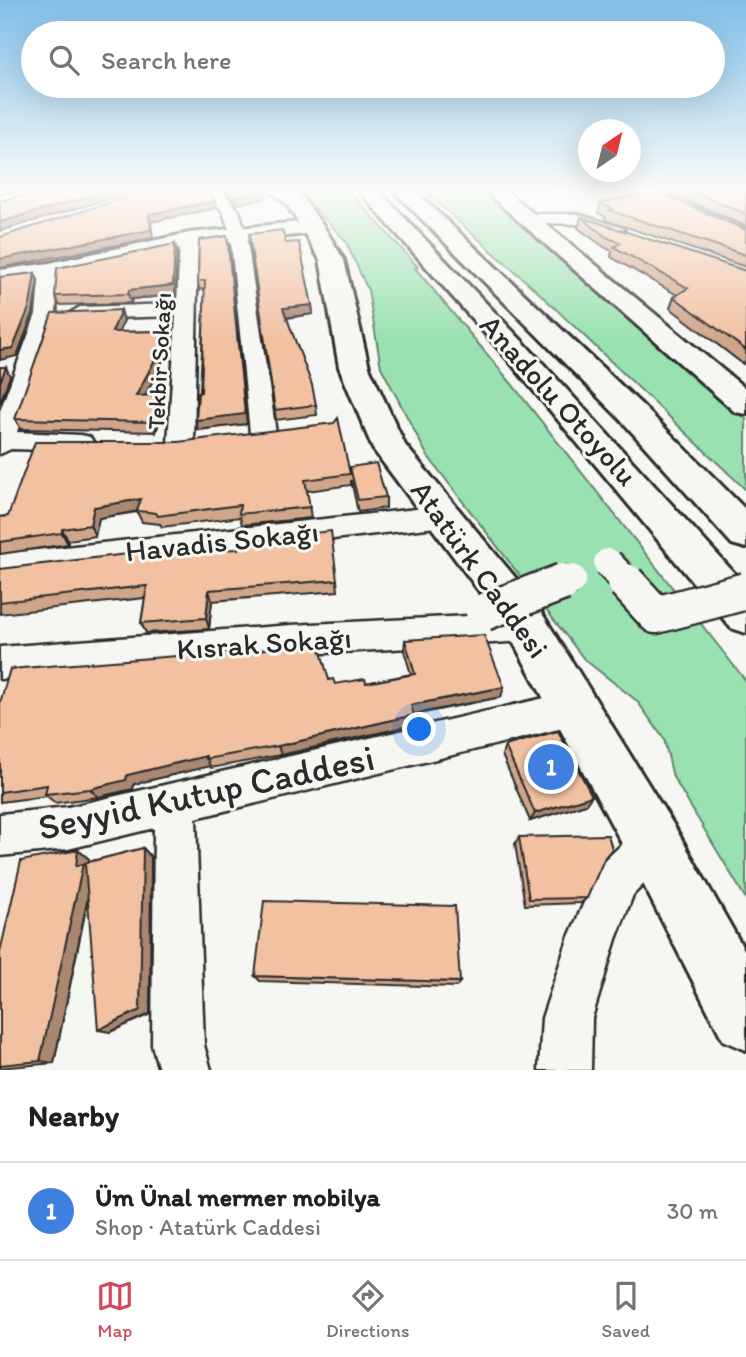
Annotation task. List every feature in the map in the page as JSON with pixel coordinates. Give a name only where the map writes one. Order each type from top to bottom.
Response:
[{"type":"main road","points":[[0,277],[49,270],[189,240]]},
{"type":"main road","name":"Atatürk Caddesi","points":[[321,240],[332,260],[354,367],[390,449],[527,627],[653,844],[746,1017]]},
{"type":"main road","name":"Anadolu Otoyolu","points":[[413,240],[515,350],[746,615]]},
{"type":"main road","name":"Anadolu Otoyolu","points":[[453,240],[633,414],[746,534]]},
{"type":"main road","points":[[550,240],[746,405]]},
{"type":"street","name":"Tekbir Sokağı","points":[[181,443],[189,240]]},
{"type":"street","points":[[236,436],[276,431],[239,240]]},
{"type":"street","points":[[49,270],[46,314],[1,442],[104,444]]},
{"type":"street","points":[[46,314],[188,310]]},
{"type":"street","points":[[0,367],[28,365]]},
{"type":"street","points":[[156,444],[209,440]]},
{"type":"street","name":"Havadis Sokağı","points":[[0,566],[444,516]]},
{"type":"street","points":[[608,563],[656,615],[746,591]]},
{"type":"street","points":[[484,612],[572,579]]},
{"type":"street","name":"Kısrak Sokağı","points":[[0,663],[291,640],[527,627]]},
{"type":"street","name":"Seyyid Kutup Caddesi","points":[[1,839],[68,828],[575,708]]},
{"type":"street","points":[[175,803],[178,1045],[185,1070]]},
{"type":"street","points":[[565,1070],[567,1018],[592,939],[617,880],[653,844]]},
{"type":"green space","points":[[345,240],[393,240],[511,383],[746,681],[746,899],[673,777],[664,739],[637,701],[584,659],[427,455],[381,367],[368,290]]},
{"type":"green space","points":[[479,240],[543,240],[668,347],[746,419],[746,490],[538,292]]},
{"type":"building","points":[[0,240],[99,240],[0,259]]},
{"type":"building","points":[[199,240],[227,240],[245,414],[196,420],[198,393],[201,392],[205,281],[198,280]]},
{"type":"building","points":[[250,240],[299,242],[312,305],[283,308],[312,385],[316,405],[275,410]]},
{"type":"building","points":[[613,240],[651,240],[746,271],[746,350],[674,297],[688,288],[614,247],[621,243]]},
{"type":"building","points":[[700,240],[746,240],[746,255]]},
{"type":"building","points":[[175,244],[173,285],[129,290],[128,294],[55,296],[57,268]]},
{"type":"building","points":[[35,273],[30,305],[13,348],[0,350],[0,277]]},
{"type":"building","points":[[121,310],[112,332],[167,331],[136,396],[161,395],[153,422],[15,419],[52,313]]},
{"type":"building","points":[[0,367],[6,367],[0,382]]},
{"type":"building","points":[[338,418],[350,474],[305,480],[310,507],[239,514],[240,505],[158,516],[156,513],[137,511],[141,499],[94,507],[90,525],[62,529],[62,533],[0,542],[0,517],[8,516],[35,442],[178,442],[334,423]]},
{"type":"building","points":[[376,463],[386,497],[358,500],[350,467]]},
{"type":"building","points":[[331,531],[337,580],[209,590],[206,618],[141,623],[147,586],[0,602],[0,569],[136,553],[238,549],[238,541]]},
{"type":"building","points":[[484,635],[504,687],[411,705],[414,715],[278,746],[206,759],[206,756],[127,775],[126,780],[90,789],[45,794],[47,785],[0,792],[0,703],[10,669],[319,645],[329,680],[333,679],[335,684],[365,679],[366,683],[415,674],[405,640]]},
{"type":"building","points":[[558,731],[592,796],[535,813],[505,746]]},
{"type":"building","points":[[608,835],[612,849],[605,857],[587,898],[529,899],[519,837]]},
{"type":"building","points":[[143,848],[140,1010],[98,1030],[85,863]]},
{"type":"building","points":[[78,850],[76,866],[83,864],[40,1061],[0,1065],[0,952],[21,861]]},
{"type":"building","points":[[264,901],[455,906],[460,982],[255,976]]},
{"type":"place","name":"Üm Ünal mermer mobilya","points":[[551,767]]}]
